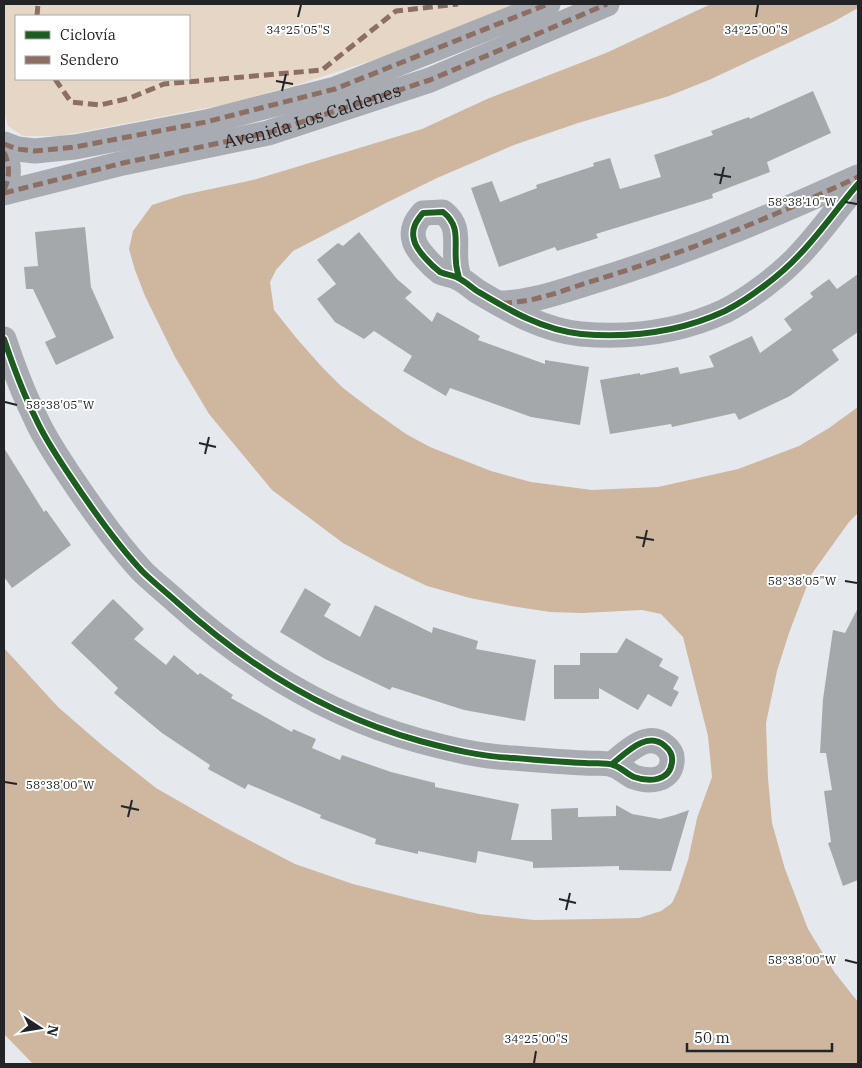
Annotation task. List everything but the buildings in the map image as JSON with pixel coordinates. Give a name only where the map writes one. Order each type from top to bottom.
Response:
[{"type":"street","name":"Avenida Los Caldenes","points":[[4,144],[16,149],[35,151],[75,147],[206,122],[335,89],[548,4]]},
{"type":"street","name":"Avenida Los Caldenes","points":[[4,191],[123,163],[268,133],[430,80],[607,4]]},
{"type":"street","points":[[4,152],[9,171],[4,191]]},
{"type":"street","points":[[500,303],[533,300],[700,245],[858,177]]},
{"type":"street","points":[[459,278],[520,316],[547,327],[579,334],[614,336],[651,333],[693,322],[725,310],[767,284],[800,255],[858,184]]},
{"type":"street","points":[[4,339],[14,369],[36,420],[86,499],[116,541],[150,578],[206,629],[246,659],[278,679],[349,716],[420,741],[470,753],[510,758],[612,764]]},
{"type":"shaded area","points":[[4,4],[522,4],[383,57],[296,85],[227,104],[60,136],[23,136],[8,126],[4,111]]},
{"type":"shaded area","points":[[711,4],[858,4],[858,8],[833,22],[709,80],[669,96],[578,123],[514,145],[437,178],[293,251],[276,270],[270,282],[274,310],[298,340],[343,388],[406,434],[430,447],[491,471],[531,482],[592,490],[658,487],[738,469],[799,446],[829,428],[858,407],[858,513],[849,522],[811,575],[777,671],[766,723],[772,823],[785,869],[808,929],[835,973],[858,1002],[858,1064],[33,1064],[4,1034],[4,648],[58,707],[156,788],[224,827],[295,864],[353,884],[416,900],[479,914],[534,920],[639,918],[661,911],[672,903],[688,860],[697,818],[712,777],[708,736],[683,637],[661,614],[642,610],[582,613],[550,612],[470,598],[427,586],[343,543],[272,490],[209,414],[175,357],[145,296],[129,249],[133,231],[152,205],[183,195],[253,180],[422,129],[487,99],[606,53]]},
{"type":"marked path","points":[[37,15],[38,4]]},
{"type":"marked path","points":[[56,80],[71,102],[100,105],[130,98],[164,84],[322,70],[396,11],[458,4]]},
{"type":"marked path","points":[[4,144],[17,149],[35,151],[75,147],[206,122],[335,89],[548,4]]},
{"type":"marked path","points":[[4,193],[123,163],[268,133],[430,80],[607,4]]},
{"type":"marked path","points":[[4,152],[8,171],[4,190]]},
{"type":"marked path","points":[[502,303],[513,303],[545,296],[690,248],[792,207],[858,177]]},
{"type":"cycle path","points":[[459,278],[456,264],[456,235],[449,217],[443,212],[423,213],[415,225],[413,236],[415,244],[429,262],[440,272],[461,279],[477,291],[526,318],[539,324],[581,334],[636,334],[672,329],[725,311],[765,286],[808,246],[858,184]]},
{"type":"cycle path","points":[[4,339],[31,409],[43,434],[95,513],[142,571],[232,648],[291,686],[353,718],[420,741],[454,750],[502,757],[607,764],[619,767],[634,777],[646,780],[663,777],[670,769],[672,757],[670,751],[665,746],[651,741],[644,742],[630,749],[612,764]]}]
